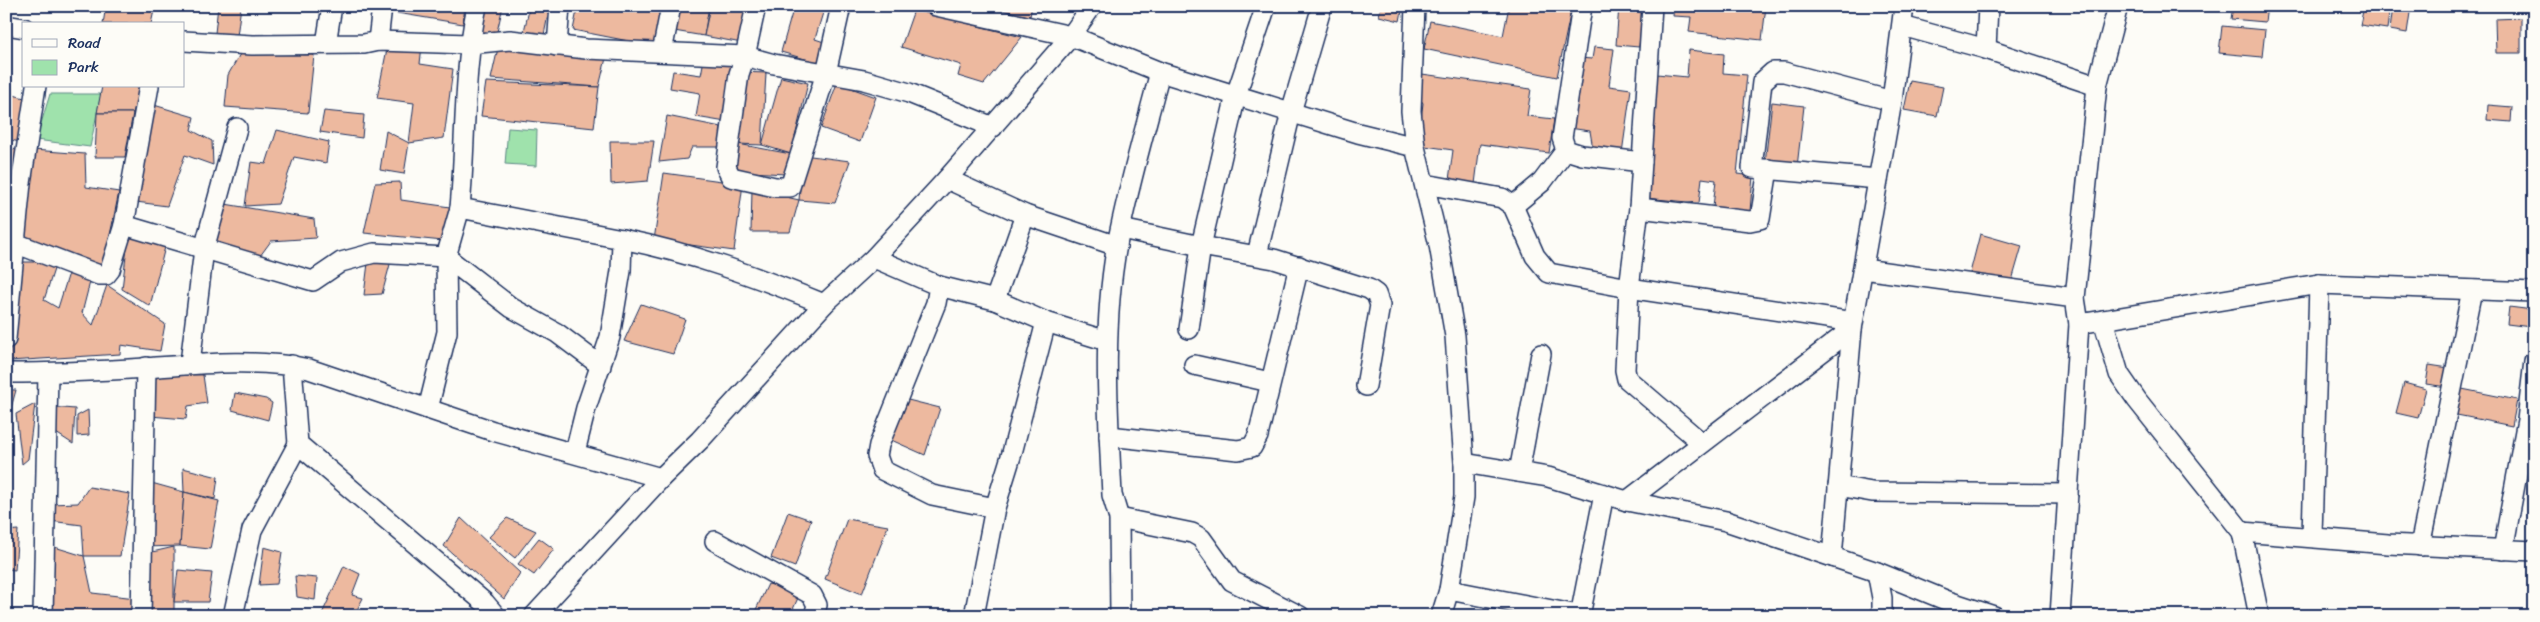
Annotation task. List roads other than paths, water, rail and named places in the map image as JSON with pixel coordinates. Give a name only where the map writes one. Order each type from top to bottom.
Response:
[{"type":"street","points":[[326,44],[332,6]]},
{"type":"street","points":[[378,41],[382,6]]},
{"type":"street","points":[[428,409],[447,332],[446,256],[460,208],[466,148],[469,44],[477,6]]},
{"type":"street","points":[[556,46],[560,6]]},
{"type":"street","points":[[662,52],[671,6]]},
{"type":"street","points":[[756,6],[739,74],[726,167],[731,177],[774,187],[790,187],[826,73],[842,6]]},
{"type":"street","points":[[936,6],[977,11],[1071,36],[1160,72],[1358,133],[1415,147]]},
{"type":"street","points":[[534,616],[660,478],[700,440],[824,304],[874,258],[947,179],[1071,36],[1092,6]]},
{"type":"street","points":[[1189,329],[1201,246],[1236,95],[1266,6]]},
{"type":"street","points":[[1257,255],[1291,112],[1322,6]]},
{"type":"street","points":[[1415,6],[1411,111],[1415,147],[1439,244],[1455,336],[1464,462],[1464,498],[1449,590],[1441,616]]},
{"type":"street","points":[[1566,150],[1562,138],[1582,6]]},
{"type":"street","points":[[1652,6],[1639,208],[1629,288],[1625,370],[1627,379],[1702,443]]},
{"type":"street","points":[[1832,557],[1852,326],[1892,101],[1904,6]]},
{"type":"street","points":[[1986,49],[1988,6]]},
{"type":"street","points":[[2060,616],[2079,324],[2075,298],[2097,86],[2118,6]]},
{"type":"street","points":[[6,25],[22,28]]},
{"type":"street","points":[[1902,26],[1986,49],[2097,86]]},
{"type":"street","points":[[185,41],[252,45],[364,44],[378,41],[469,44],[510,40],[619,51],[745,56],[909,93],[993,127]]},
{"type":"street","points":[[1120,616],[1118,518],[1112,495],[1107,341],[1119,237],[1130,183],[1160,72]]},
{"type":"street","points":[[1878,179],[1752,168],[1762,82],[1773,72],[1784,72],[1892,101]]},
{"type":"street","points":[[6,339],[21,183],[36,88]]},
{"type":"street","points":[[15,243],[99,275],[106,275],[110,270],[124,225],[149,88]]},
{"type":"street","points":[[190,363],[204,250],[237,128]]},
{"type":"street","points":[[1566,150],[1582,155],[1642,162]]},
{"type":"street","points":[[1513,206],[1542,182],[1566,150]]},
{"type":"street","points":[[1639,208],[1750,221],[1760,219],[1768,169]]},
{"type":"street","points":[[947,179],[1025,215],[1119,237],[1201,246],[1257,255],[1299,266],[1369,289],[1376,294],[1380,305],[1366,386]]},
{"type":"street","points":[[1425,184],[1502,198],[1513,206],[1535,256],[1549,272],[1629,288],[1852,326]]},
{"type":"street","points":[[460,208],[666,248],[758,277],[824,304]]},
{"type":"street","points":[[995,300],[1025,215]]},
{"type":"street","points":[[124,225],[313,281],[340,262],[374,252],[446,256],[512,308],[557,333],[601,366]]},
{"type":"street","points":[[575,452],[586,408],[610,337],[621,271],[622,239]]},
{"type":"street","points":[[874,258],[939,286],[995,300],[1046,322],[1107,341]]},
{"type":"street","points":[[1109,436],[1238,450],[1252,447],[1258,436],[1299,266]]},
{"type":"street","points":[[1863,269],[2075,298]]},
{"type":"street","points":[[2079,324],[2319,284],[2534,292]]},
{"type":"street","points":[[2312,536],[2319,284]]},
{"type":"street","points":[[939,286],[936,303],[879,445],[877,456],[882,470],[932,495],[995,508]]},
{"type":"street","points":[[2420,546],[2472,290]]},
{"type":"street","points":[[2102,320],[2120,374],[2128,387],[2242,532],[2259,616]]},
{"type":"street","points":[[974,616],[995,508],[1012,453],[1046,322]]},
{"type":"street","points":[[1627,501],[1852,326]]},
{"type":"street","points":[[1519,472],[1542,354]]},
{"type":"street","points":[[2503,550],[2527,420],[2534,361]]},
{"type":"street","points":[[6,374],[48,373],[190,363],[292,365],[309,369],[493,431],[575,452],[660,478]]},
{"type":"street","points":[[233,616],[252,530],[298,444],[292,365]]},
{"type":"street","points":[[1194,365],[1270,382]]},
{"type":"street","points":[[141,616],[146,367]]},
{"type":"street","points":[[43,616],[48,373]]},
{"type":"street","points":[[298,444],[485,603],[496,616]]},
{"type":"street","points":[[1464,462],[1548,477],[1627,501],[1726,521],[1877,572],[1948,601],[1994,616]]},
{"type":"street","points":[[1838,486],[1872,492],[2068,494]]},
{"type":"street","points":[[1449,590],[1579,615],[1604,494]]},
{"type":"street","points":[[1118,518],[1192,533],[1200,538],[1232,581],[1300,616]]},
{"type":"street","points":[[2242,532],[2312,536],[2420,546],[2534,551]]},
{"type":"street","points":[[715,541],[812,595],[816,605],[814,616]]},
{"type":"street","points":[[1877,572],[1882,598],[1882,616]]}]
